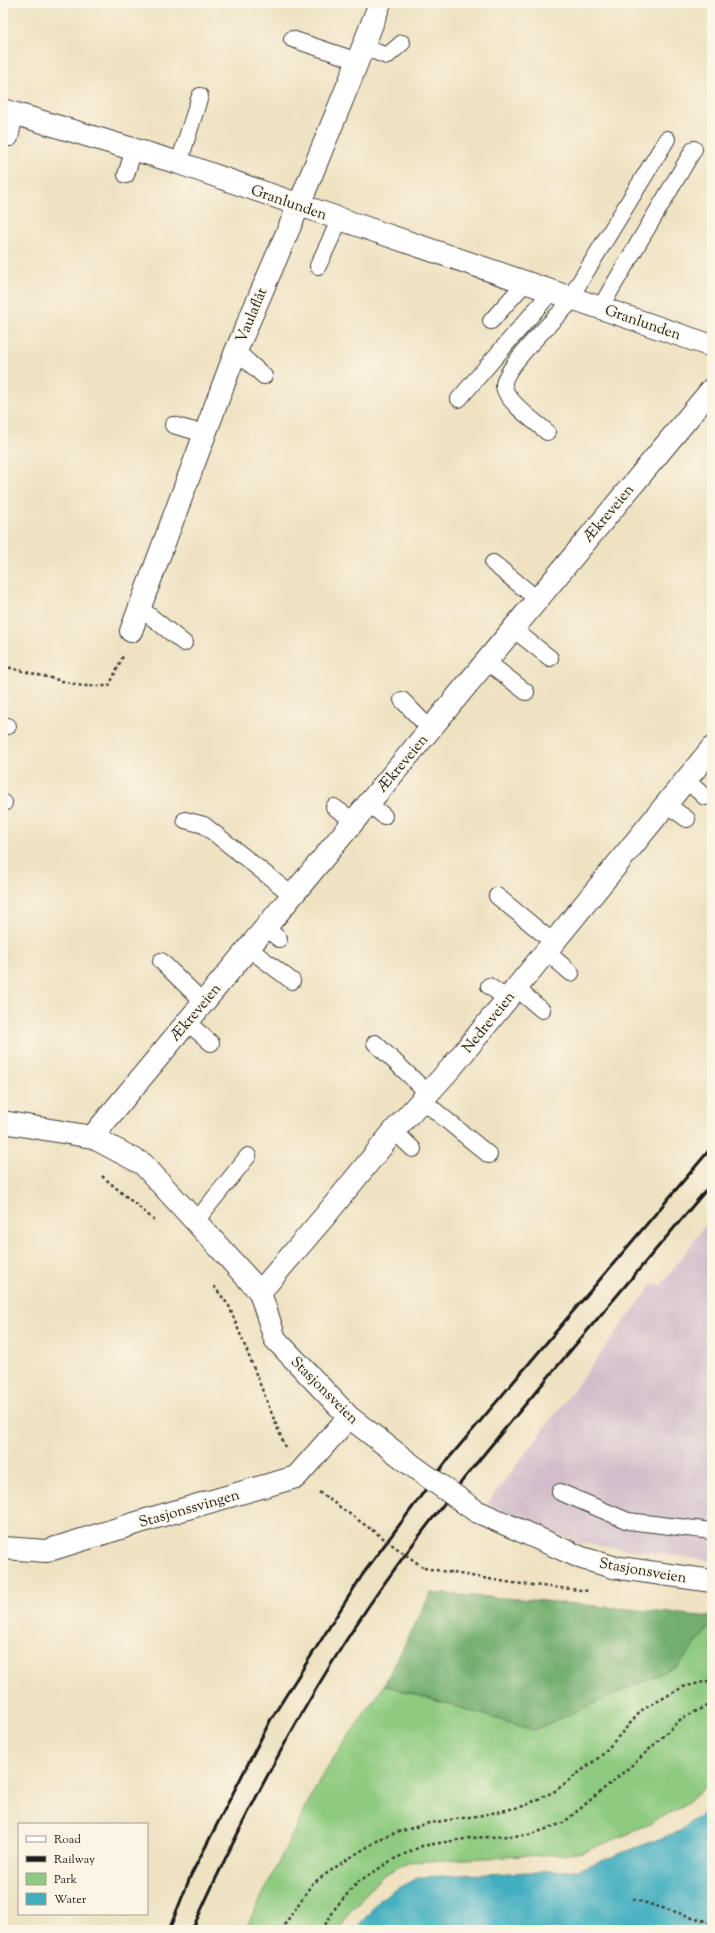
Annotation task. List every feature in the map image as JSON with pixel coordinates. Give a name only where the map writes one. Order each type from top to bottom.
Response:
[{"type":"street","name":"Vaulaflåt","points":[[131,631],[236,351],[299,205],[361,54],[380,3]]},
{"type":"street","name":"Granlunden","points":[[9,112],[179,163],[712,346]]},
{"type":"street","name":"Ækreveien","points":[[92,1137],[248,948],[272,933],[292,895],[354,821],[376,810],[430,729],[712,388]]},
{"type":"street","name":"Nedreveien","points":[[260,1292],[325,1216],[394,1131],[511,994],[712,748]]},
{"type":"street","name":"Stasjonsveien","points":[[3,1122],[92,1137],[143,1164],[260,1292],[275,1339],[349,1416],[476,1511],[582,1558],[613,1567],[712,1580]]},
{"type":"street","points":[[296,1477],[349,1416]]},
{"type":"street","name":"Stasjonssvingen","points":[[3,1548],[46,1551],[153,1518],[296,1477]]},
{"type":"lane","points":[[292,39],[361,54],[387,56],[402,43]]},
{"type":"lane","points":[[179,163],[200,96]]},
{"type":"lane","points":[[9,112],[10,138]]},
{"type":"lane","points":[[547,432],[509,398],[504,387],[506,376],[543,329],[666,139]]},
{"type":"lane","points":[[600,308],[694,148]]},
{"type":"lane","points":[[126,175],[134,149]]},
{"type":"lane","points":[[318,266],[340,219]]},
{"type":"lane","points":[[492,321],[525,283]]},
{"type":"lane","points":[[459,399],[565,296]]},
{"type":"lane","points":[[236,351],[264,376]]},
{"type":"lane","points":[[173,425],[205,434]]},
{"type":"lane","points":[[493,563],[538,599]]},
{"type":"lane","points":[[140,608],[184,643]]},
{"type":"lane","points":[[512,629],[550,658]]},
{"type":"lane","points":[[486,661],[526,692]]},
{"type":"lane","points":[[402,700],[430,729]]},
{"type":"lane","points":[[686,780],[705,797]]},
{"type":"lane","points":[[666,804],[687,819]]},
{"type":"lane","points":[[334,807],[354,821]]},
{"type":"lane","points":[[185,820],[204,825],[292,895]]},
{"type":"lane","points":[[497,896],[549,947],[571,973]]},
{"type":"lane","points":[[248,948],[292,981]]},
{"type":"lane","points":[[161,961],[203,1002]]},
{"type":"lane","points":[[489,986],[511,994],[542,1010]]},
{"type":"lane","points":[[187,1022],[210,1042]]},
{"type":"lane","points":[[375,1043],[425,1096],[489,1154]]},
{"type":"lane","points":[[394,1131],[413,1149]]},
{"type":"lane","points":[[196,1221],[248,1156]]},
{"type":"lane","points":[[560,1492],[628,1521],[712,1531]]},
{"type":"path","points":[[3,666],[82,686],[109,686],[119,666],[131,631]]},
{"type":"path","points":[[98,1172],[157,1223]]},
{"type":"path","points":[[212,1282],[229,1306],[296,1477],[424,1568],[513,1583],[597,1592]]},
{"type":"path","points":[[281,1930],[312,1884],[343,1862],[385,1836],[429,1822],[483,1815],[524,1806],[555,1791],[602,1755],[642,1710],[683,1688],[712,1680]]},
{"type":"path","points":[[322,1930],[336,1907],[358,1882],[392,1860],[422,1846],[470,1838],[529,1835],[563,1823],[638,1760],[682,1718],[712,1704]]},
{"type":"path","points":[[633,1899],[712,1923]]},
{"type":"shaded area","points":[[712,1216],[712,1561],[578,1543],[487,1504],[654,1283],[661,1286]]},
{"type":"green space","points":[[431,1593],[532,1600],[712,1617],[712,1624],[678,1666],[534,1730],[384,1685]]},
{"type":"green space","points":[[712,1624],[712,1782],[679,1808],[628,1834],[580,1853],[408,1862],[382,1876],[348,1914],[340,1930],[245,1930],[322,1775],[384,1685],[534,1730],[678,1666]]},
{"type":"water","points":[[712,1805],[712,1930],[356,1930],[380,1899],[418,1877],[577,1870],[680,1831]]},
{"type":"railway","points":[[169,1930],[191,1875],[271,1719],[363,1574],[449,1458],[712,1147]]},
{"type":"railway","points":[[192,1930],[252,1804],[296,1723],[344,1643],[391,1573],[483,1455],[712,1183]]}]
